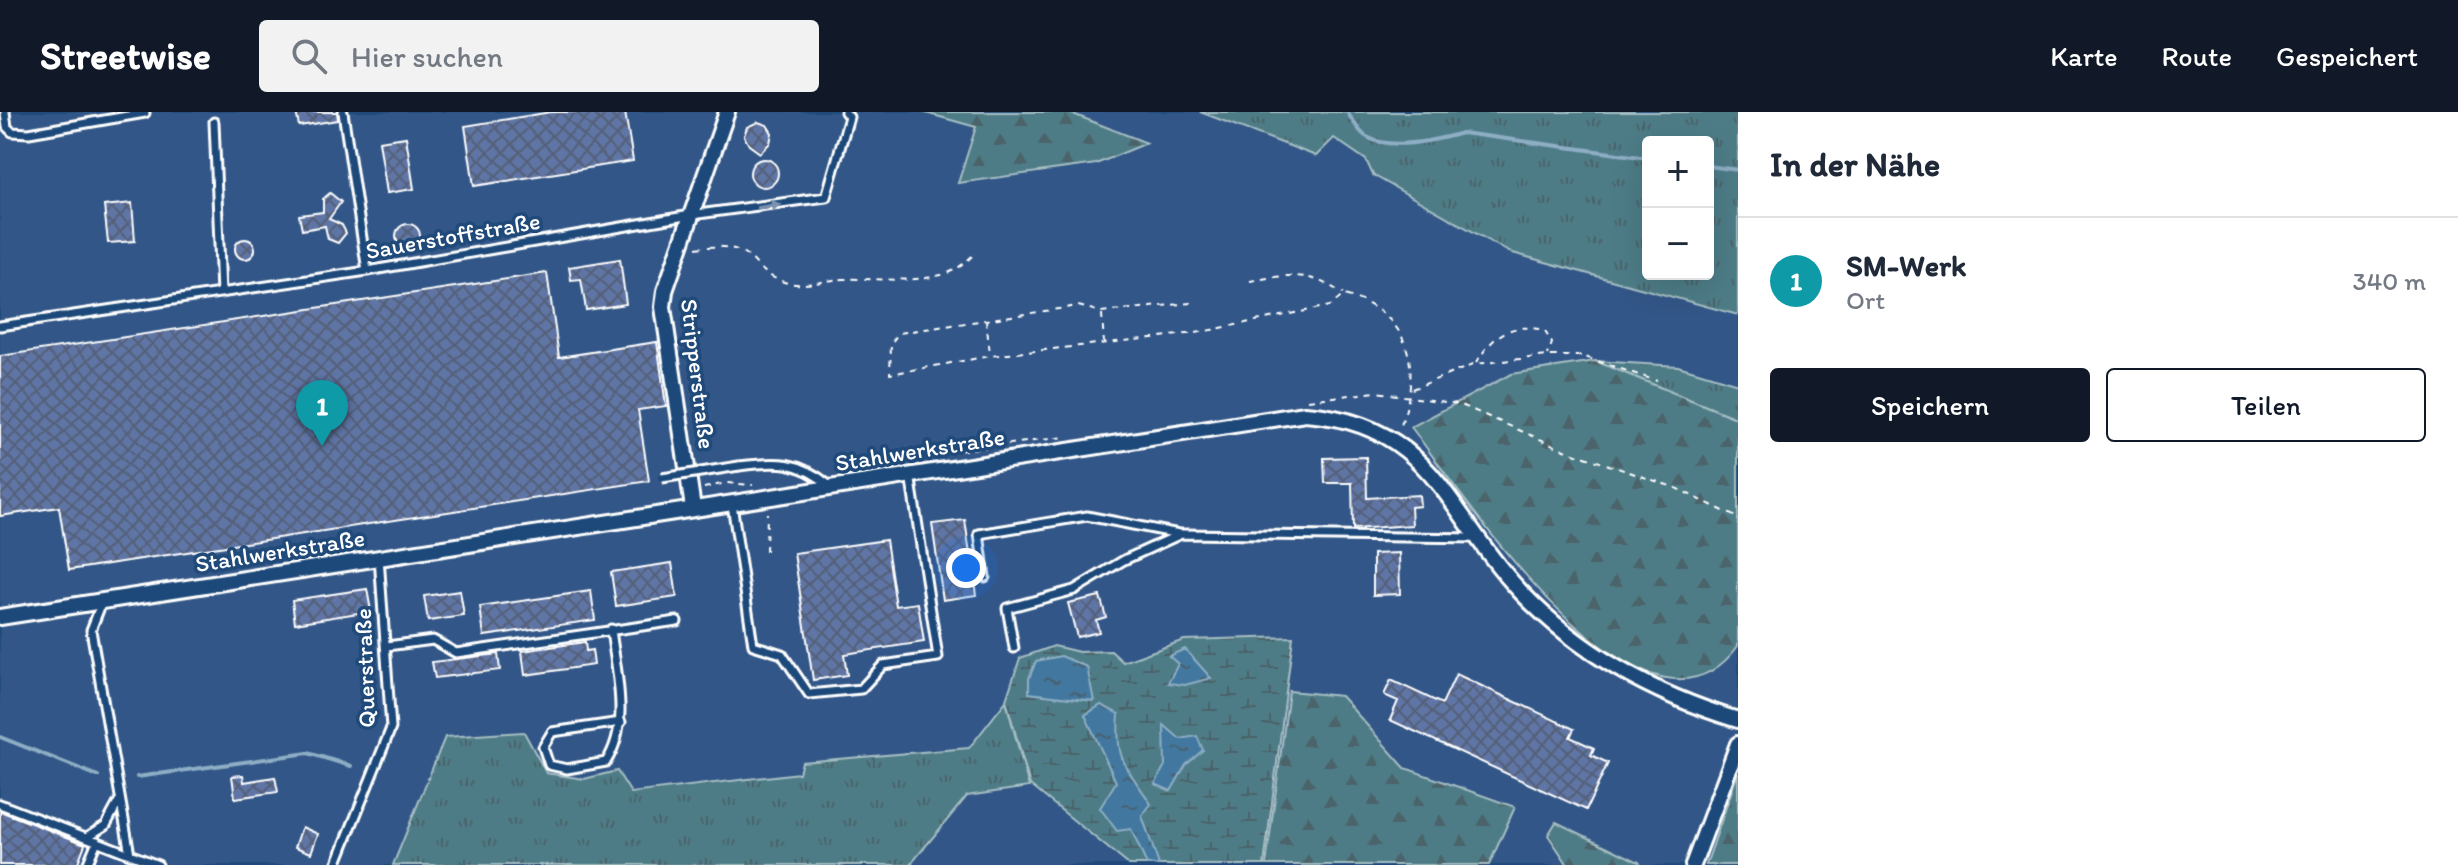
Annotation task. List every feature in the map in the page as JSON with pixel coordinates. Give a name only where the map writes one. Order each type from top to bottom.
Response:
[{"type":"street","name":"Stripperstraße","points":[[693,508],[663,307],[679,250],[727,112]]},
{"type":"street","name":"Stahlwerkstraße","points":[[0,617],[1305,414],[1332,416],[1395,441],[1430,469],[1477,538],[1520,591],[1578,643],[1612,668],[1709,711],[1738,720]]},
{"type":"street","points":[[1693,865],[1738,744]]},
{"type":"lane","points":[[5,112],[7,127],[12,132],[29,133],[145,113]]},
{"type":"lane","points":[[343,112],[367,271]]},
{"type":"lane","name":"Sauerstoffstraße","points":[[0,326],[367,271],[691,215],[826,197],[849,117],[845,112]]},
{"type":"lane","points":[[214,122],[221,293]]},
{"type":"lane","points":[[662,478],[739,466],[788,463],[811,470],[830,486]]},
{"type":"lane","points":[[732,502],[753,645],[782,654],[809,694],[861,689],[883,665],[938,657],[910,474]]},
{"type":"lane","points":[[985,577],[979,534],[1087,516],[1181,534],[1477,538]]},
{"type":"lane","points":[[1014,648],[1007,608],[1074,590],[1124,560],[1181,534]]},
{"type":"lane","name":"Querstraße","points":[[336,865],[391,728],[379,557]]},
{"type":"lane","points":[[102,602],[91,630],[130,854]]},
{"type":"lane","points":[[387,646],[433,640],[456,653],[677,621]]},
{"type":"lane","points":[[611,629],[621,722],[618,743],[606,762],[567,769],[549,765],[543,747],[552,732],[621,722]]},
{"type":"lane","points":[[87,837],[106,825],[120,799]]},
{"type":"lane","points":[[0,804],[158,865]]},
{"type":"lane","points":[[87,865],[97,841]]},
{"type":"path","points":[[679,250],[731,245],[743,250],[785,282],[804,285],[839,280],[940,276],[958,269],[972,256]]},
{"type":"path","points":[[1250,281],[1283,275],[1321,278],[1344,295],[1370,302],[1395,323],[1411,365],[1410,395],[1395,441]]},
{"type":"path","points":[[1191,303],[1101,312],[1078,306],[899,333],[891,343],[890,374],[990,356],[1104,345],[1272,318],[1330,306],[1344,295]]},
{"type":"path","points":[[1101,312],[1104,345]]},
{"type":"path","points":[[986,319],[990,356]]},
{"type":"path","points":[[1475,364],[1491,340],[1504,329],[1527,326],[1544,330],[1552,343],[1548,356]]},
{"type":"path","points":[[1411,390],[1475,364],[1548,356],[1582,356],[1657,381]]},
{"type":"path","points":[[1298,402],[1376,392],[1459,404],[1565,450],[1676,488],[1738,518]]},
{"type":"path","points":[[843,472],[1032,439],[1075,436]]},
{"type":"path","points":[[691,490],[726,483],[762,484],[766,551]]},
{"type":"shaded area","points":[[0,112],[1738,112],[1738,865],[0,865]]},
{"type":"green space","points":[[922,112],[1068,112],[1147,143],[1096,164],[958,183],[976,127]]},
{"type":"green space","points":[[1200,112],[1738,112],[1738,315],[1509,252],[1373,175],[1366,160],[1334,138],[1316,156]]},
{"type":"green space","points":[[1595,361],[1678,366],[1738,384],[1738,419]]},
{"type":"green space","points":[[1595,361],[1738,419],[1738,646],[1699,676],[1654,675],[1606,651],[1558,609],[1512,559],[1411,427],[1511,374]]},
{"type":"green space","points":[[1293,637],[1264,865],[1129,865],[1030,785],[1006,700],[1020,658],[1054,646],[1079,652],[1111,651],[1123,662],[1184,640]]},
{"type":"green space","points":[[1289,691],[1341,696],[1405,768],[1515,807],[1489,865],[1266,865]]},
{"type":"green space","points":[[1006,701],[1029,787],[967,796],[910,865],[393,865],[445,737],[524,732],[546,773],[584,779],[617,771],[631,793],[799,773],[802,762],[969,748]]},
{"type":"green space","points":[[1738,773],[1738,865],[1706,865]]},
{"type":"green space","points":[[1556,822],[1641,865],[1568,865],[1548,835]]},
{"type":"water","points":[[1185,649],[1211,678],[1185,685],[1168,683],[1178,664],[1169,656]]},
{"type":"water","points":[[1061,656],[1087,667],[1094,701],[1029,693],[1029,678],[1036,661]]},
{"type":"water","points":[[1101,705],[1119,714],[1121,754],[1151,804],[1142,816],[1159,865],[1147,865],[1131,829],[1117,831],[1100,808],[1116,782],[1085,715]]},
{"type":"water","points":[[1164,725],[1180,739],[1197,736],[1203,750],[1186,765],[1171,791],[1155,784],[1165,765]]},
{"type":"building","points":[[296,112],[337,112],[338,120],[299,126]]},
{"type":"building","points":[[551,112],[625,112],[633,161],[474,186],[465,126]]},
{"type":"building","points":[[758,122],[767,125],[772,133],[770,143],[760,153],[749,145],[744,136],[747,127]]},
{"type":"building","points":[[406,137],[414,189],[387,193],[379,141]]},
{"type":"building","points":[[764,159],[774,163],[778,173],[774,183],[764,187],[754,183],[750,173],[754,163]]},
{"type":"building","points":[[330,193],[341,202],[329,219],[342,225],[346,233],[338,243],[328,239],[325,226],[302,230],[299,215],[323,212],[323,199]]},
{"type":"building","points":[[132,203],[135,241],[108,243],[104,206]]},
{"type":"building","points":[[408,224],[416,228],[420,236],[416,244],[408,248],[400,244],[396,236],[400,228]]},
{"type":"building","points":[[245,239],[252,242],[255,249],[252,256],[245,259],[238,256],[235,249],[238,242]]},
{"type":"building","points":[[620,259],[626,304],[586,310],[581,279],[571,280],[569,267]]},
{"type":"building","points":[[547,273],[559,357],[657,342],[666,406],[638,410],[649,481],[69,570],[59,507],[0,516],[0,356]]},
{"type":"building","points":[[1366,457],[1367,498],[1419,495],[1420,506],[1411,507],[1412,525],[1353,529],[1352,483],[1325,483],[1324,458]]},
{"type":"building","points":[[965,520],[976,595],[943,600],[932,524]]},
{"type":"building","points":[[886,540],[896,606],[918,603],[924,642],[844,654],[847,675],[813,680],[794,553]]},
{"type":"building","points":[[1399,553],[1400,594],[1373,595],[1373,554]]},
{"type":"building","points":[[672,563],[677,597],[616,606],[611,572]]},
{"type":"building","points":[[367,589],[371,611],[295,623],[292,600]]},
{"type":"building","points":[[460,591],[464,616],[428,621],[424,596]]},
{"type":"building","points":[[591,591],[595,620],[484,636],[480,607]]},
{"type":"building","points":[[1100,596],[1106,617],[1096,620],[1099,632],[1077,637],[1068,603]]},
{"type":"building","points":[[585,642],[586,651],[592,650],[594,665],[525,675],[522,651]]},
{"type":"building","points":[[498,654],[500,670],[435,678],[432,662]]},
{"type":"building","points":[[1456,674],[1574,729],[1570,737],[1594,748],[1591,755],[1608,763],[1586,810],[1390,720],[1398,701],[1384,695],[1391,680],[1442,704]]},
{"type":"building","points":[[243,775],[244,782],[275,777],[278,792],[235,798],[232,776]]},
{"type":"building","points":[[0,811],[85,844],[77,865],[0,865]]},
{"type":"building","points":[[302,827],[318,834],[311,853],[295,847]]},
{"type":"waterway","points":[[1347,112],[1364,135],[1388,143],[1414,143],[1462,133],[1642,157]]},
{"type":"waterway","points":[[1714,167],[1738,170]]},
{"type":"waterway","points":[[0,737],[98,776]]},
{"type":"waterway","points":[[137,777],[308,753],[351,766]]},
{"type":"place","name":"SM-Werk","points":[[322,446]]}]
